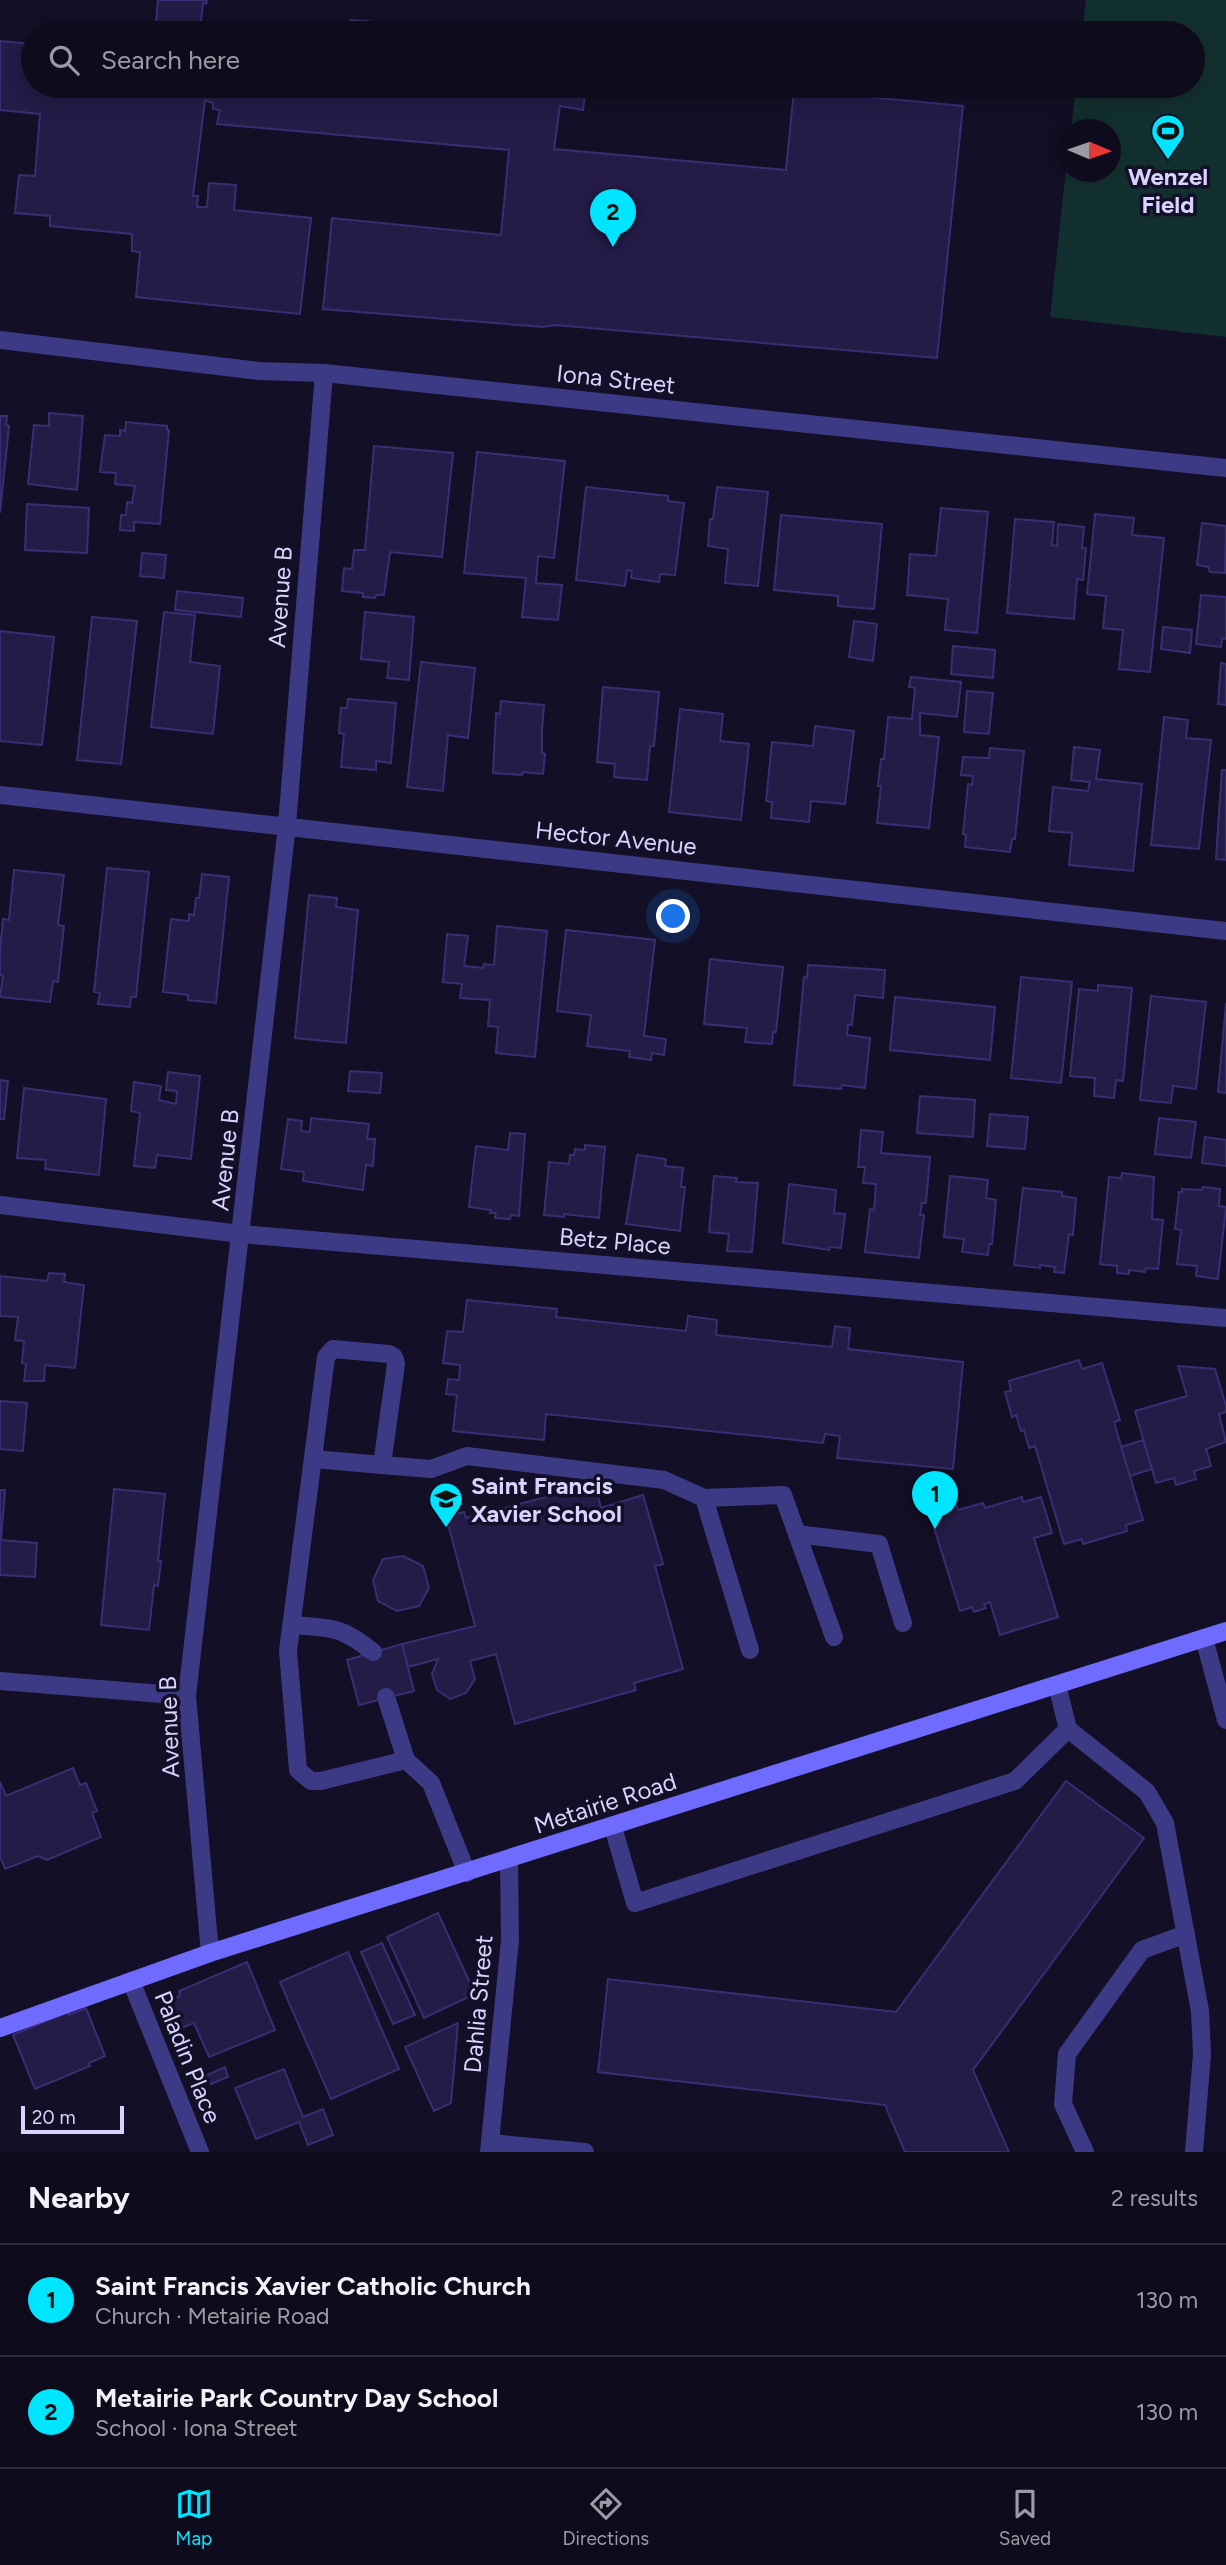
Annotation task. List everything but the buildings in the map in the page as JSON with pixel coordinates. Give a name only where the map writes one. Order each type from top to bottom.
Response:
[{"type":"main road","name":"Metairie Road","points":[[0,2028],[210,1953],[1226,1631]]},
{"type":"street","name":"Iona Street","points":[[0,341],[259,371],[324,373],[1226,468]]},
{"type":"street","name":"Avenue B","points":[[210,1953],[187,1696],[287,825],[324,373]]},
{"type":"street","name":"Hector Avenue","points":[[0,795],[1226,931]]},
{"type":"street","name":"Betz Place","points":[[0,1205],[241,1234],[1226,1318]]},
{"type":"street","points":[[382,1465],[396,1364],[394,1357],[388,1354],[333,1349],[326,1357],[288,1651],[298,1770],[311,1781],[321,1781],[405,1760]]},
{"type":"street","points":[[314,1459],[431,1469],[467,1456],[664,1480],[704,1498],[783,1494],[834,1637]]},
{"type":"street","points":[[704,1498],[750,1650]]},
{"type":"street","points":[[797,1534],[879,1544],[903,1623]]},
{"type":"street","points":[[292,1625],[340,1629],[373,1653]]},
{"type":"street","points":[[1203,1638],[1226,1720]]},
{"type":"street","points":[[0,1681],[187,1696]]},
{"type":"street","points":[[1057,1685],[1068,1728],[1147,1792],[1165,1823],[1200,2011],[1202,2054],[1194,2152]]},
{"type":"street","points":[[386,1697],[405,1760],[431,1783],[467,1873]]},
{"type":"street","points":[[613,1827],[635,1903],[1015,1781],[1068,1728]]},
{"type":"street","name":"Dahlia Street","points":[[490,2148],[510,1940],[509,1860]]},
{"type":"street","points":[[1084,2152],[1063,2104],[1067,2054],[1142,1950],[1186,1934]]},
{"type":"street","name":"Paladin Place","points":[[131,1981],[200,2152]]},
{"type":"street","points":[[490,2148],[585,2152]]},
{"type":"green space","name":"Wenzel Field","points":[[1086,0],[1226,0],[1226,337],[1050,317],[1065,182],[1121,182],[1121,119],[1072,119],[1075,98],[1205,98],[1205,21],[1083,21]]},
{"type":"place","name":"Wenzel Field","points":[[1168,161]]},
{"type":"place","name":"Metairie Park Country Day School","points":[[613,247]]},
{"type":"place","name":"Saint Francis Xavier School","points":[[446,1529]]},
{"type":"place","name":"Saint Francis Xavier Catholic Church","points":[[935,1529]]}]
